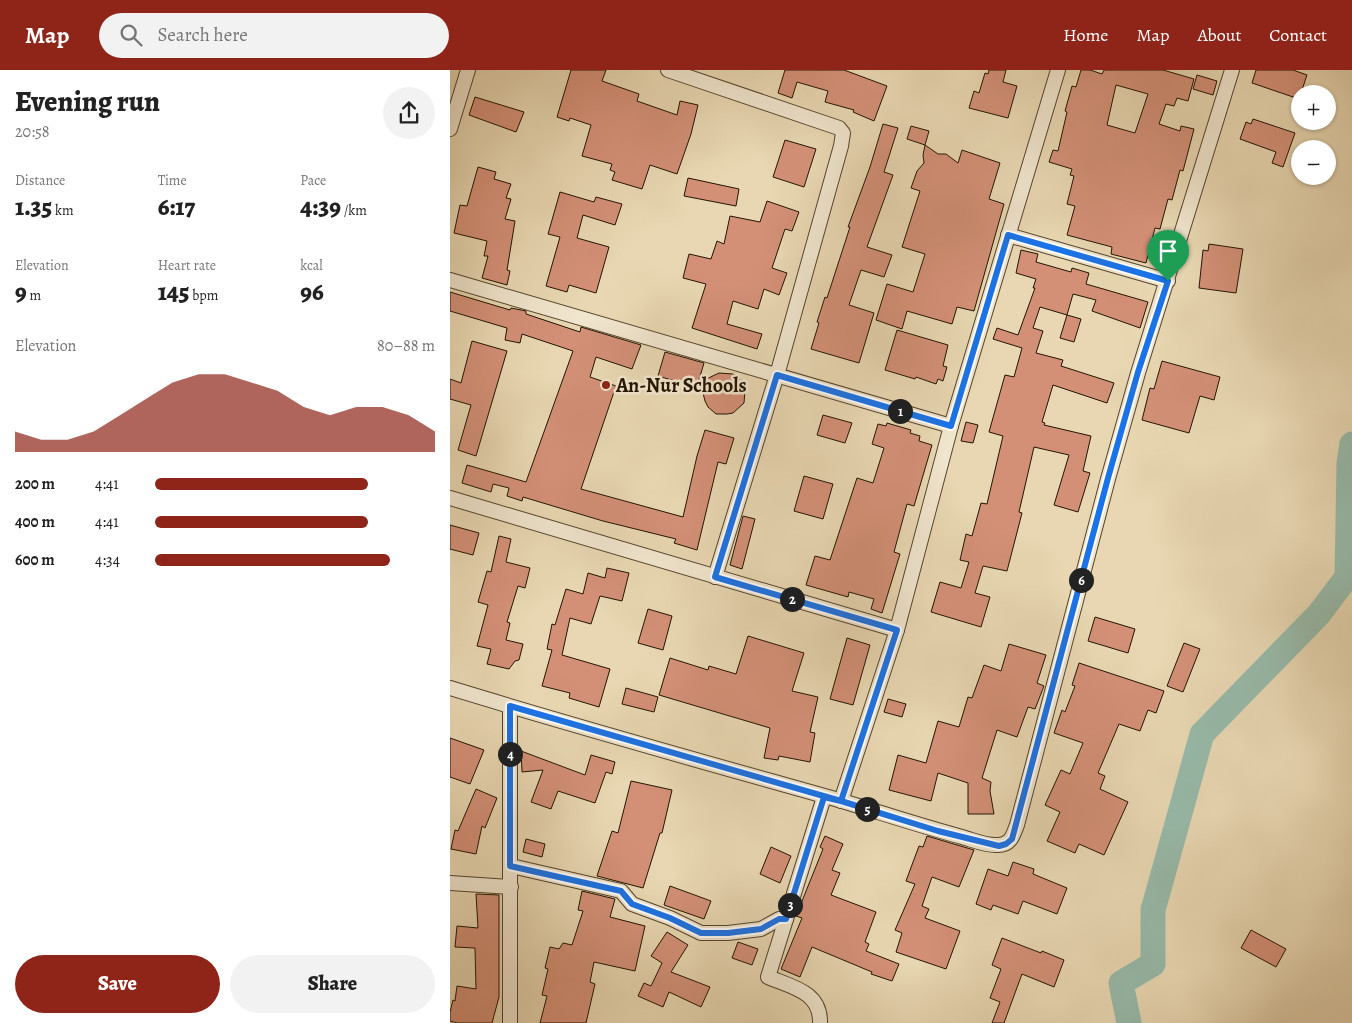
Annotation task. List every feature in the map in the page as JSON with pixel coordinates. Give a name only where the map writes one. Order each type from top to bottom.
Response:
[{"type":"street","points":[[450,130],[468,70]]},
{"type":"street","points":[[668,70],[839,128],[843,133],[777,375],[715,577]]},
{"type":"street","points":[[841,801],[897,630],[951,426],[1058,70]]},
{"type":"street","points":[[450,688],[841,801],[938,831],[999,846],[1006,844],[1012,839],[1138,372],[1168,281],[1232,70]]},
{"type":"street","points":[[1008,235],[1168,281]]},
{"type":"street","points":[[450,280],[951,426]]},
{"type":"street","points":[[450,498],[897,630]]},
{"type":"street","points":[[510,706],[510,1023]]},
{"type":"street","points":[[820,1023],[819,1007],[813,999],[799,990],[768,977],[824,797]]},
{"type":"street","points":[[510,866],[621,891],[632,904],[670,918],[701,933],[728,933],[761,929],[779,919],[786,919]]},
{"type":"street","points":[[450,883],[510,887]]},
{"type":"building","points":[[571,70],[606,70],[602,81],[639,94],[637,101],[677,115],[680,101],[698,105],[691,134],[677,174],[650,165],[642,189],[612,180],[615,172],[610,170],[612,164],[582,156],[591,125],[570,118],[569,121],[557,117]]},
{"type":"building","points":[[785,70],[844,70],[887,86],[874,121],[853,112],[854,110],[825,102],[828,91],[797,82],[792,98],[778,93]]},
{"type":"building","points":[[989,70],[1006,70],[1003,82],[1017,86],[1008,118],[969,108],[974,91],[979,93],[985,73],[988,74]]},
{"type":"building","points":[[1081,70],[1090,70],[1102,74],[1104,70],[1163,70],[1194,79],[1188,101],[1177,98],[1174,106],[1166,104],[1159,124],[1180,131],[1181,126],[1194,129],[1183,171],[1180,170],[1172,200],[1168,199],[1160,229],[1155,228],[1146,263],[1111,254],[1112,247],[1067,235],[1075,206],[1067,204],[1074,176],[1070,175],[1072,169],[1049,162],[1053,150],[1058,151],[1067,112],[1065,111],[1072,86],[1076,87]],"holes":[[[1116,85],[1148,94],[1135,133],[1107,125]]]},
{"type":"building","points":[[1256,70],[1293,70],[1307,75],[1304,85],[1291,85],[1291,96],[1252,83]]},
{"type":"building","points":[[1197,75],[1217,81],[1213,95],[1193,89]]},
{"type":"building","points":[[475,97],[524,112],[516,132],[469,115]]},
{"type":"building","points":[[1253,119],[1295,133],[1283,167],[1272,163],[1276,152],[1240,139],[1246,122],[1251,124]]},
{"type":"building","points":[[883,124],[898,128],[884,172],[893,175],[867,247],[892,255],[884,277],[861,270],[849,305],[874,313],[859,363],[811,349],[825,297],[827,298],[850,227],[848,227],[870,167]]},
{"type":"building","points":[[911,126],[929,131],[925,145],[907,139]]},
{"type":"building","points":[[785,140],[816,149],[804,187],[773,177]]},
{"type":"building","points":[[925,145],[938,154],[946,154],[958,163],[962,150],[1000,163],[989,199],[1004,204],[974,311],[957,307],[952,324],[907,311],[902,329],[876,320],[887,284],[913,292],[925,254],[902,247],[920,191],[911,188],[917,171],[924,163]]},
{"type":"building","points":[[478,167],[496,172],[494,179],[511,184],[506,198],[511,199],[505,219],[515,221],[507,270],[510,271],[507,285],[482,278],[488,256],[484,256],[487,241],[454,233],[460,205],[467,206]]},
{"type":"building","points":[[688,178],[739,189],[736,206],[684,196]]},
{"type":"building","points":[[560,192],[594,202],[596,197],[622,204],[615,225],[583,215],[577,238],[609,247],[596,293],[569,285],[567,292],[546,286],[560,237],[548,234]]},
{"type":"building","points":[[767,201],[799,212],[792,231],[785,229],[772,268],[787,273],[779,295],[764,289],[758,309],[733,301],[727,324],[762,334],[757,349],[692,328],[706,284],[683,278],[689,254],[711,259],[717,241],[724,244],[730,216],[760,222]]},
{"type":"building","points":[[1209,244],[1243,249],[1236,293],[1199,288],[1203,250],[1208,251]]},
{"type":"building","points":[[1021,250],[1038,254],[1036,262],[1071,272],[1072,268],[1089,273],[1086,284],[1148,302],[1140,328],[1092,311],[1096,300],[1073,294],[1067,315],[1040,307],[1033,328],[1043,331],[1036,353],[1063,360],[1061,366],[1114,383],[1107,403],[1053,385],[1042,422],[1045,423],[1044,425],[1091,436],[1083,471],[1090,473],[1078,512],[1054,505],[1069,455],[1034,447],[1019,512],[1022,513],[1007,571],[983,566],[975,593],[990,597],[981,627],[931,612],[940,582],[961,588],[969,562],[960,560],[966,534],[972,536],[981,503],[987,504],[1003,436],[989,432],[1005,375],[1014,377],[1022,348],[993,339],[997,328],[1018,335],[1035,288],[1033,288],[1036,279],[1016,273]]},
{"type":"building","points":[[450,292],[510,310],[511,308],[526,311],[526,314],[580,332],[581,327],[641,345],[632,369],[596,357],[590,377],[616,386],[581,489],[683,517],[705,430],[734,438],[726,464],[718,462],[697,550],[674,543],[676,539],[603,521],[523,497],[522,501],[507,496],[509,488],[493,484],[491,492],[462,483],[467,465],[526,482],[573,351],[522,334],[520,343],[505,340],[507,328],[450,311]]},
{"type":"building","points":[[1067,315],[1081,319],[1074,342],[1060,338]]},
{"type":"building","points":[[897,330],[948,345],[943,366],[947,367],[943,381],[938,379],[936,384],[885,370]]},
{"type":"building","points":[[472,341],[507,351],[476,456],[458,450],[471,405],[450,399],[450,379],[461,383]]},
{"type":"building","points":[[665,352],[704,363],[698,383],[719,373],[733,374],[739,378],[745,390],[744,403],[733,413],[716,414],[708,407],[702,389],[658,376]]},
{"type":"building","points":[[1162,361],[1220,377],[1214,400],[1200,396],[1189,433],[1142,420],[1150,388],[1154,389]]},
{"type":"building","points":[[823,415],[852,423],[845,443],[817,435]]},
{"type":"building","points":[[966,422],[978,425],[973,443],[961,441]]},
{"type":"building","points":[[887,423],[911,430],[910,433],[920,436],[919,441],[932,445],[914,506],[907,504],[894,552],[900,554],[882,613],[871,609],[874,599],[849,592],[848,597],[806,585],[815,556],[830,560],[857,478],[873,483],[884,448],[872,444],[878,424],[886,426]]},
{"type":"building","points":[[804,476],[833,484],[823,519],[794,511]]},
{"type":"building","points":[[743,516],[755,519],[742,569],[730,565]]},
{"type":"building","points":[[450,525],[479,533],[473,555],[450,549]]},
{"type":"building","points":[[499,536],[511,539],[506,562],[530,568],[525,588],[518,586],[507,622],[510,623],[506,640],[523,644],[519,660],[515,661],[509,669],[487,664],[491,649],[477,646],[488,605],[478,602],[487,571],[491,572]]},
{"type":"building","points":[[607,568],[629,573],[622,601],[600,596],[591,624],[570,618],[562,655],[610,669],[599,707],[569,698],[570,693],[542,686],[552,650],[547,649],[552,624],[555,625],[566,589],[583,594],[588,573],[605,578]]},
{"type":"building","points":[[648,609],[672,616],[663,650],[638,643]]},
{"type":"building","points":[[1095,617],[1135,629],[1128,653],[1088,641]]},
{"type":"building","points":[[748,636],[804,653],[792,691],[818,697],[810,732],[815,733],[810,762],[779,756],[778,760],[764,758],[770,728],[659,695],[670,658],[708,670],[709,666],[736,674]]},
{"type":"building","points":[[847,638],[870,645],[853,705],[830,699]]},
{"type":"building","points":[[1184,643],[1200,649],[1183,692],[1167,686]]},
{"type":"building","points":[[1009,644],[1046,655],[1037,683],[1044,686],[1035,709],[1028,707],[1017,737],[997,730],[982,778],[991,782],[990,791],[994,814],[968,814],[968,783],[938,773],[931,801],[889,790],[898,755],[926,763],[938,721],[959,727],[968,697],[972,698],[984,665],[1001,671]]},
{"type":"building","points":[[1079,663],[1164,691],[1156,713],[1148,710],[1140,731],[1119,724],[1098,773],[1105,776],[1100,789],[1128,802],[1104,855],[1079,844],[1075,853],[1047,841],[1060,812],[1045,805],[1061,770],[1070,774],[1083,743],[1054,733],[1062,710],[1065,712],[1075,686],[1072,685]]},
{"type":"building","points":[[626,688],[658,697],[654,712],[622,704]]},
{"type":"building","points":[[888,699],[906,704],[902,717],[884,712]]},
{"type":"building","points":[[450,738],[484,750],[470,784],[450,777]]},
{"type":"building","points":[[521,751],[585,775],[591,755],[615,762],[612,774],[606,772],[595,803],[558,791],[551,809],[531,802],[543,770],[522,772]]},
{"type":"building","points":[[631,781],[672,790],[662,833],[660,833],[643,888],[597,876],[612,831],[618,833]]},
{"type":"building","points":[[476,789],[497,798],[485,828],[482,826],[476,854],[451,849],[455,830],[458,831]]},
{"type":"building","points":[[825,836],[843,844],[832,870],[840,873],[831,895],[876,912],[865,942],[869,944],[866,951],[899,964],[892,981],[871,974],[872,972],[812,947],[800,977],[781,969],[802,918],[796,916],[823,849],[820,847]]},
{"type":"building","points":[[927,836],[974,850],[959,887],[932,877],[922,906],[929,909],[925,918],[960,931],[946,969],[896,952],[902,933],[895,930],[915,884],[906,881],[919,846],[923,847]]},
{"type":"building","points":[[526,839],[545,844],[542,857],[523,852]]},
{"type":"building","points":[[771,847],[791,856],[780,883],[760,874]]},
{"type":"building","points":[[1013,862],[1034,869],[1033,874],[1067,888],[1057,914],[1023,901],[1018,914],[993,905],[991,910],[976,904],[988,869],[1008,876]]},
{"type":"building","points":[[670,886],[711,901],[704,919],[664,905]]},
{"type":"building","points":[[582,891],[615,899],[610,917],[645,926],[635,971],[594,962],[590,982],[595,984],[586,1023],[540,1023],[547,996],[542,995],[548,969],[545,968],[550,947],[559,949],[563,943],[572,945],[583,911],[578,910]]},
{"type":"building","points":[[476,894],[499,895],[499,997],[492,1023],[457,1023],[450,1021],[450,1012],[453,1000],[455,1001],[457,986],[476,989],[475,948],[455,947],[457,926],[478,928]]},
{"type":"building","points":[[1251,930],[1286,949],[1276,967],[1241,948]]},
{"type":"building","points":[[667,932],[688,945],[671,972],[710,987],[701,1007],[669,992],[663,1007],[638,996],[644,983],[651,986],[662,963],[651,956]]},
{"type":"building","points":[[1002,938],[1064,960],[1054,987],[1022,974],[1004,1023],[992,1023],[1000,1002],[990,998],[1001,969],[992,965]]},
{"type":"building","points":[[738,942],[758,949],[752,965],[732,958]]},
{"type":"waterway","points":[[1129,1023],[1121,983],[1153,964],[1153,910],[1202,734],[1319,614],[1347,577],[1349,463],[1352,444]]},
{"type":"place","name":"An-Nur Schools","points":[[606,385]]},
{"type":"route","points":[[1168,281],[1008,235],[951,426],[777,375],[715,577],[897,630],[841,801],[824,797],[786,919],[779,919],[761,929],[728,933],[701,933],[670,918],[632,904],[621,891],[510,866],[510,706],[841,801],[938,831],[999,846],[1006,844],[1012,839],[1108,478],[1138,372],[1168,281]]}]
